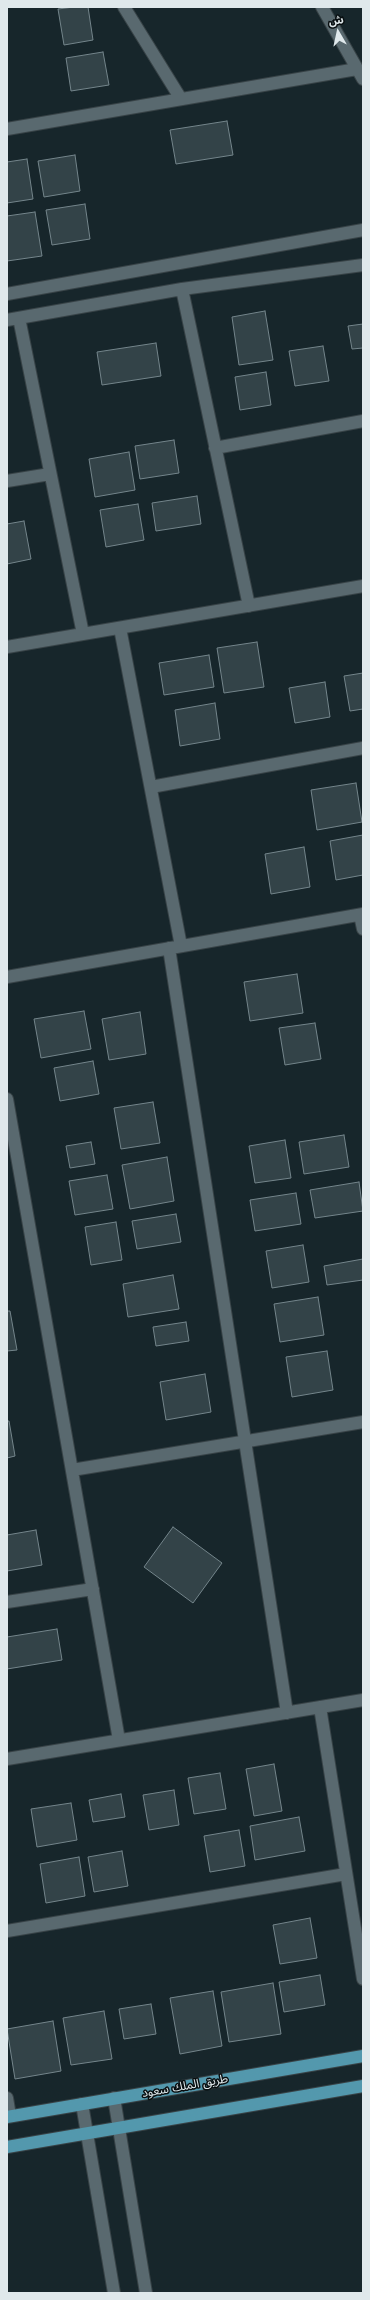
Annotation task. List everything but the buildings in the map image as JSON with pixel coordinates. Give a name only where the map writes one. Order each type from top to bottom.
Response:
[{"type":"main road","name":"طريق الملك سعود","points":[[9,2117],[363,2056]]},
{"type":"main road","points":[[7,2147],[363,2086]]},
{"type":"street","points":[[124,7],[182,99]]},
{"type":"street","points":[[7,129],[182,99],[360,74],[322,7]]},
{"type":"street","points":[[7,294],[363,230]]},
{"type":"street","points":[[83,634],[50,474],[13,319],[182,290],[363,265]]},
{"type":"street","points":[[182,290],[249,606]]},
{"type":"street","points":[[215,448],[363,421]]},
{"type":"street","points":[[7,481],[50,474]]},
{"type":"street","points":[[7,647],[363,586]]},
{"type":"street","points":[[120,628],[151,787],[245,1442],[287,1713]]},
{"type":"street","points":[[151,787],[363,748]]},
{"type":"street","points":[[7,977],[362,914],[363,929]]},
{"type":"street","points":[[7,1098],[12,1162],[72,1470],[119,1740]]},
{"type":"street","points":[[72,1470],[363,1422]]},
{"type":"street","points":[[7,1602],[92,1589]]},
{"type":"street","points":[[7,1759],[363,1700]]},
{"type":"street","points":[[320,1707],[363,1979]]},
{"type":"street","points":[[7,1931],[346,1874]]},
{"type":"street","points":[[7,2098],[9,2117]]},
{"type":"street","points":[[114,2098],[146,2293]]},
{"type":"street","points":[[82,2104],[114,2293]]}]
